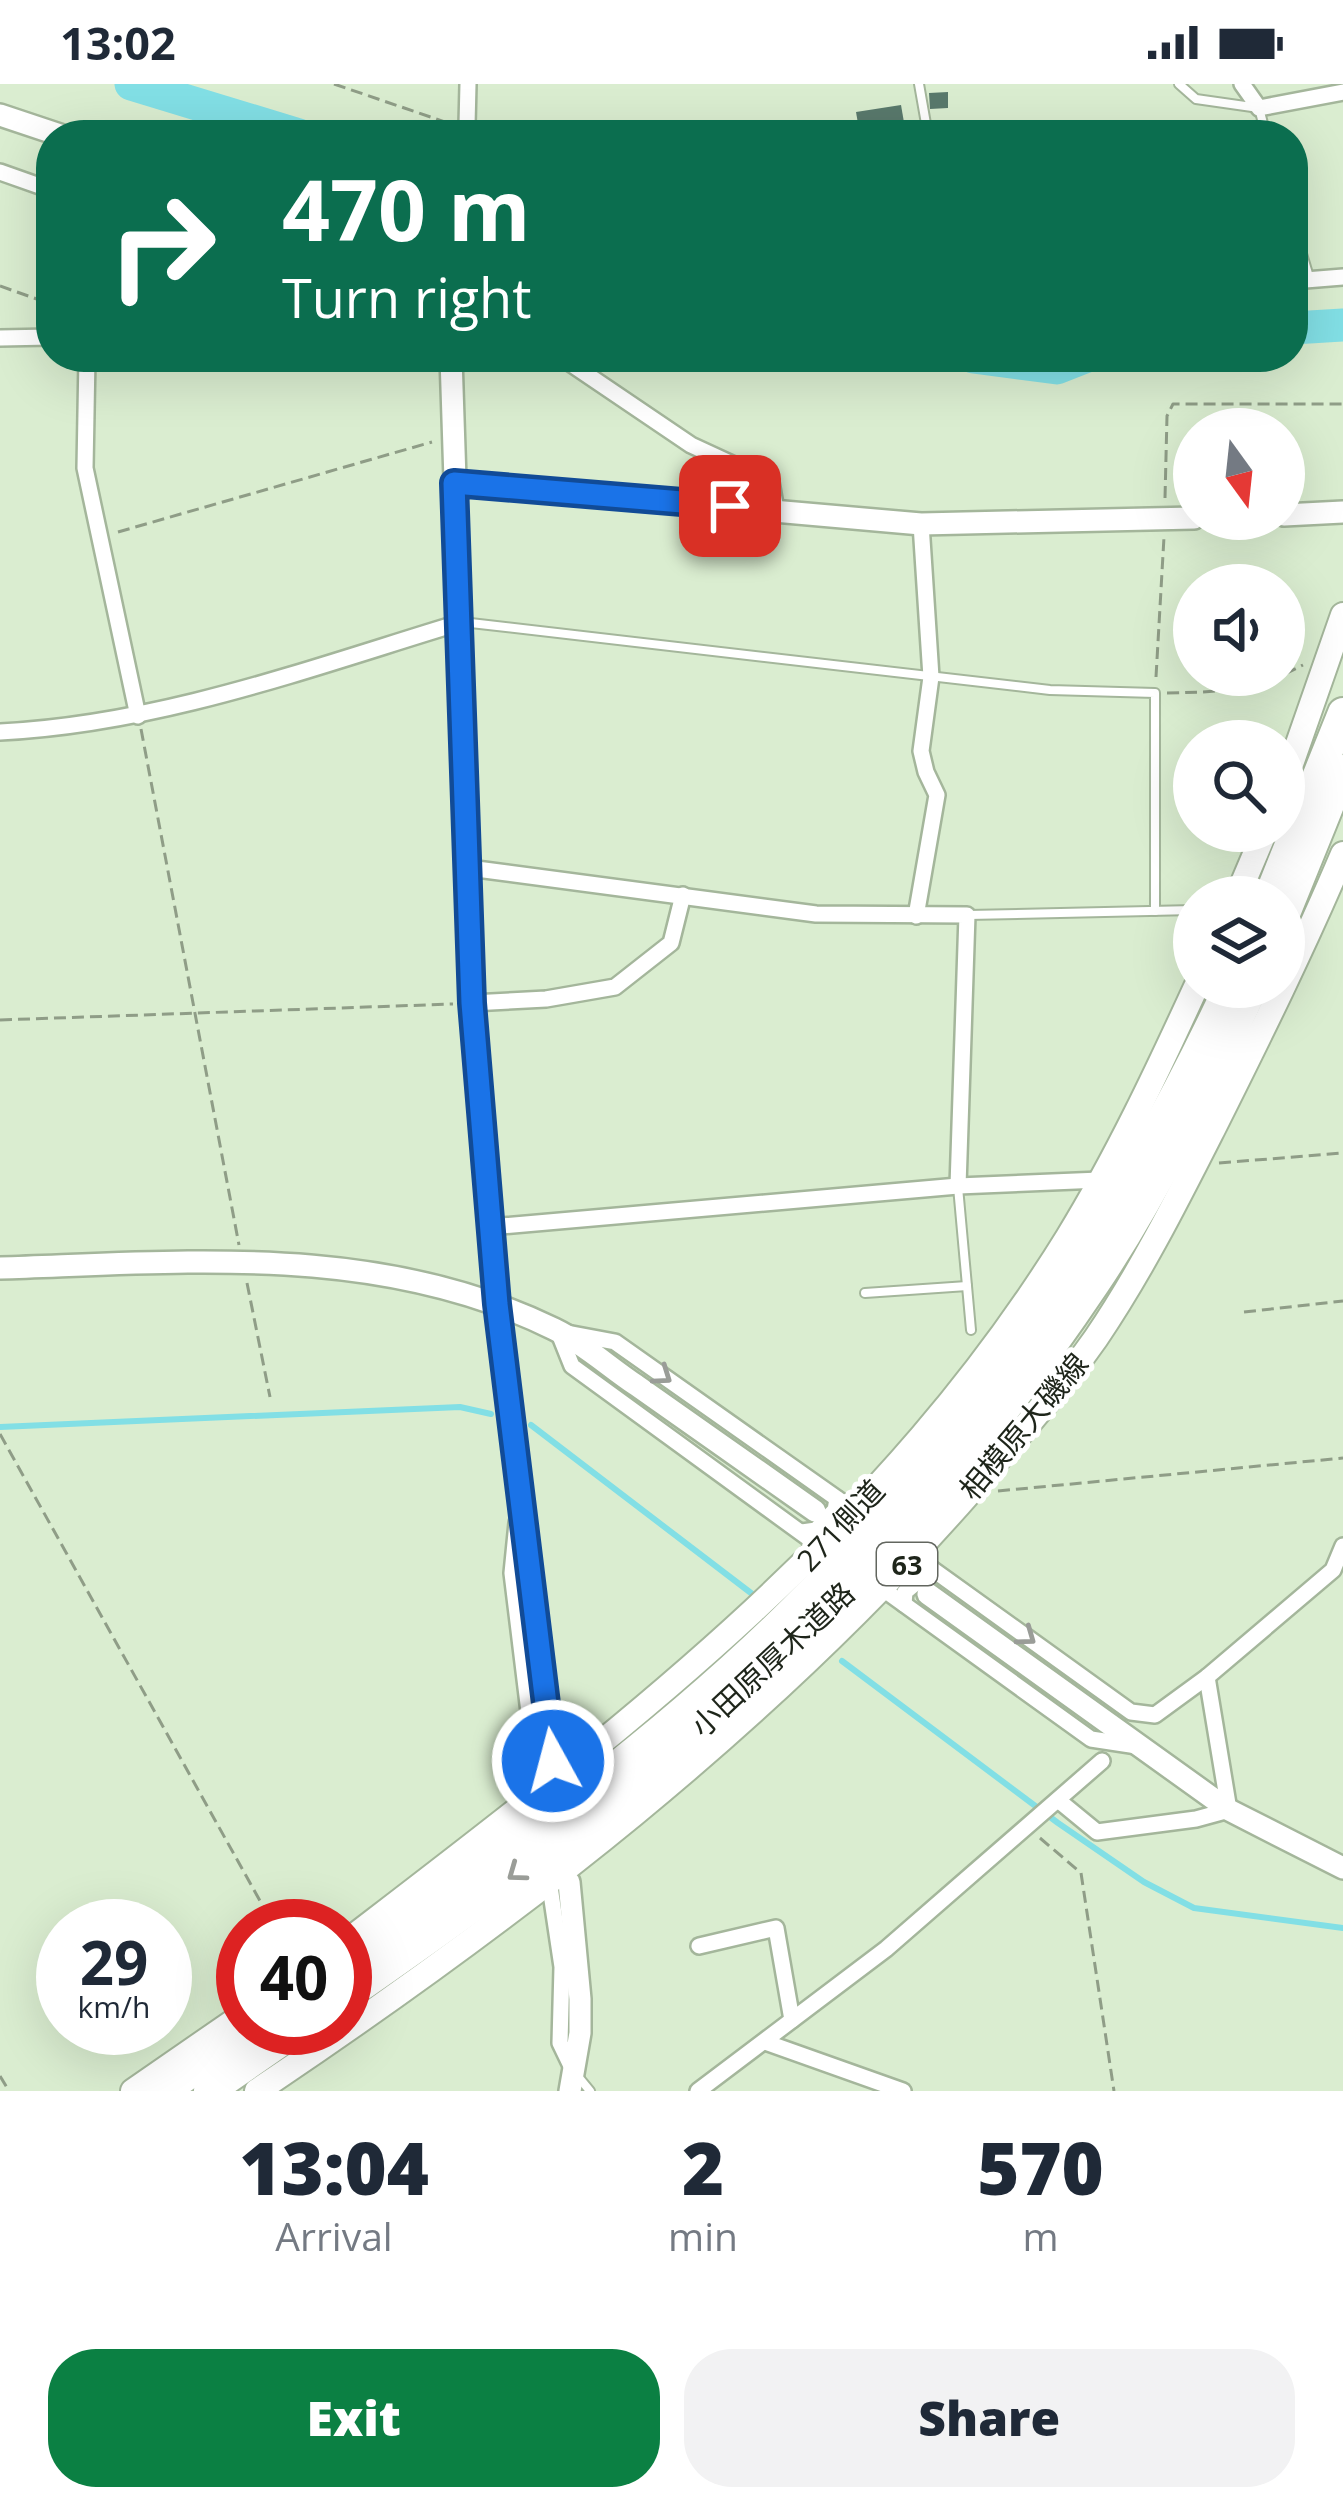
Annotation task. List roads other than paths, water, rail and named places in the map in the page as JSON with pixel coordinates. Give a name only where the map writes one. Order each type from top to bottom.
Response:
[{"type":"highway","points":[[1277,876],[1343,713]]},
{"type":"highway","points":[[1300,876],[1343,770]]},
{"type":"highway","name":"小田原厚木道路","points":[[372,1947],[575,1800],[684,1710],[793,1612],[885,1517],[994,1385],[1075,1271],[1182,1086],[1219,1008]]},
{"type":"highway","name":"小田原厚木道路","points":[[372,1977],[591,1819],[814,1626],[901,1534],[1015,1397],[1098,1279],[1211,1076],[1242,1008]]},
{"type":"highway","points":[[164,2091],[216,2055]]},
{"type":"highway","points":[[209,2091],[261,2055]]},
{"type":"main road","points":[[1305,724],[1343,615]]},
{"type":"main road","name":"相模原大磯線","points":[[257,2091],[559,1881],[746,1720],[883,1589],[923,1562],[971,1490],[1038,1414],[1094,1340],[1145,1263],[1332,907],[1343,854]]},
{"type":"main road","name":"271側道","points":[[372,1922],[683,1676],[847,1506],[1024,1303],[1100,1180],[1186,1008]]},
{"type":"main road","points":[[133,2091],[216,2033]]},
{"type":"street","points":[[465,120],[468,84]]},
{"type":"street","points":[[1242,84],[1258,108],[1343,92]]},
{"type":"street","points":[[0,115],[36,127]]},
{"type":"street","points":[[0,172],[36,185]]},
{"type":"street","points":[[1308,280],[1343,277]]},
{"type":"street","points":[[0,338],[36,337]]},
{"type":"street","points":[[87,372],[85,468],[138,716]]},
{"type":"street","points":[[451,372],[472,1003],[497,1304],[553,1761]]},
{"type":"street","points":[[583,372],[691,445],[771,482],[776,510]]},
{"type":"street","points":[[454,483],[921,524],[1173,518]]},
{"type":"street","points":[[1305,513],[1343,512]]},
{"type":"street","points":[[916,916],[937,814],[937,795],[921,751],[931,677],[921,524]]},
{"type":"street","points":[[0,733],[138,716],[207,701],[462,622]]},
{"type":"street","points":[[469,868],[817,914],[967,915],[958,1186]]},
{"type":"street","points":[[472,1003],[546,999],[615,986],[671,943],[682,896]]},
{"type":"street","points":[[490,1227],[958,1186],[1100,1180]]},
{"type":"street","points":[[0,1268],[242,1260],[373,1271],[497,1304],[558,1331],[815,1510]]},
{"type":"street","points":[[558,1331],[615,1342],[847,1506]]},
{"type":"street","points":[[558,1331],[572,1366],[812,1540]]},
{"type":"street","points":[[520,1496],[512,1573],[538,1794]]},
{"type":"street","points":[[904,1604],[905,1592],[923,1562],[1131,1712],[1155,1715],[1208,1677],[1333,1570],[1343,1546]]},
{"type":"street","points":[[883,1589],[1091,1739],[1142,1747]]},
{"type":"street","points":[[928,1594],[1228,1810],[1343,1868]]},
{"type":"street","points":[[1208,1677],[1228,1810]]},
{"type":"street","points":[[698,2091],[886,1949],[1102,1761]]},
{"type":"street","points":[[1055,1803],[1097,1832],[1228,1810]]},
{"type":"street","points":[[559,1881],[580,2000],[571,2081]]},
{"type":"street","points":[[699,1946],[776,1928],[792,2020]]},
{"type":"street","points":[[765,2042],[903,2091]]},
{"type":"lane","points":[[919,84],[925,120]]},
{"type":"lane","points":[[1179,84],[1196,99],[1258,108],[1262,120]]},
{"type":"lane","points":[[462,622],[1050,690],[1155,693],[1155,911]]},
{"type":"lane","points":[[967,915],[1173,911]]},
{"type":"lane","points":[[958,1186],[971,1330]]},
{"type":"lane","points":[[865,1293],[967,1286]]},
{"type":"lane","points":[[571,2081],[590,2091]]},
{"type":"waterway","points":[[131,84],[250,120]]},
{"type":"waterway","points":[[1308,327],[1343,325]]},
{"type":"waterway","points":[[0,1427],[460,1407],[491,1414]]},
{"type":"waterway","points":[[531,1425],[751,1593]]},
{"type":"waterway","points":[[842,1661],[1144,1882],[1194,1908],[1343,1928]]}]
